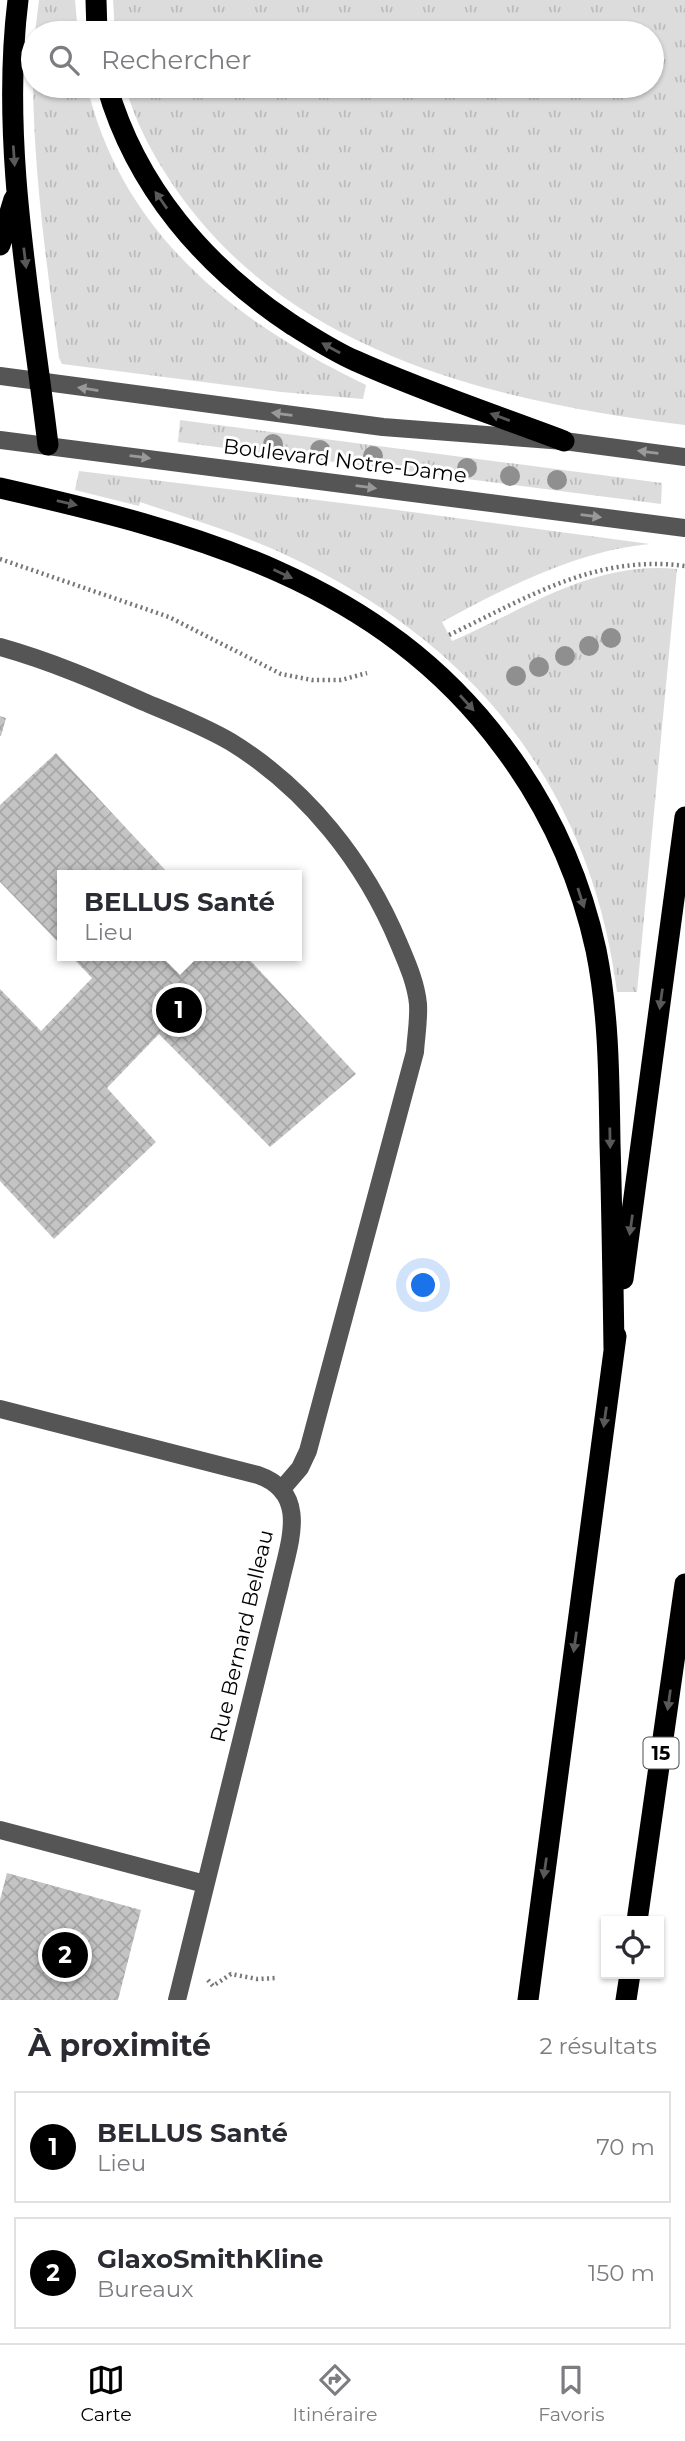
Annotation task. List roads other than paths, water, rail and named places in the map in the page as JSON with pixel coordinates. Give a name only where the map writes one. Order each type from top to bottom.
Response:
[{"type":"highway","points":[[18,0],[12,57],[17,190],[48,445]]},
{"type":"highway","points":[[96,0],[97,21]]},
{"type":"highway","points":[[111,98],[127,141],[155,191],[192,240],[254,298],[301,330],[354,360],[564,441]]},
{"type":"highway","points":[[0,245],[17,190]]},
{"type":"highway","points":[[0,488],[92,509],[208,543],[264,565],[331,597],[397,637],[423,659],[470,706],[519,767],[557,836],[574,875],[596,951],[608,1047],[614,1349]]},
{"type":"highway","points":[[528,2000],[685,817]]},
{"type":"highway","name":"15","points":[[638,1916],[685,1584]]},
{"type":"highway","points":[[626,2000],[629,1979]]},
{"type":"street","name":"Boulevard Notre-Dame","points":[[0,376],[372,426],[564,441],[685,457]]},
{"type":"street","name":"Boulevard Notre-Dame","points":[[0,440],[685,528]]},
{"type":"street","points":[[0,647],[54,664],[187,720],[230,742],[274,774],[317,813],[350,855],[382,903],[409,968],[418,1003],[415,1052],[308,1451],[300,1468],[282,1489],[258,1475],[0,1409]]},
{"type":"street","name":"Rue Bernard Belleau","points":[[177,2000],[292,1528],[290,1500],[282,1489]]},
{"type":"street","points":[[0,1830],[205,1884]]},
{"type":"place","name":"BELLUS Santé","points":[[179,1010]]},
{"type":"place","name":"GlaxoSmithKline","points":[[65,1955]]}]
